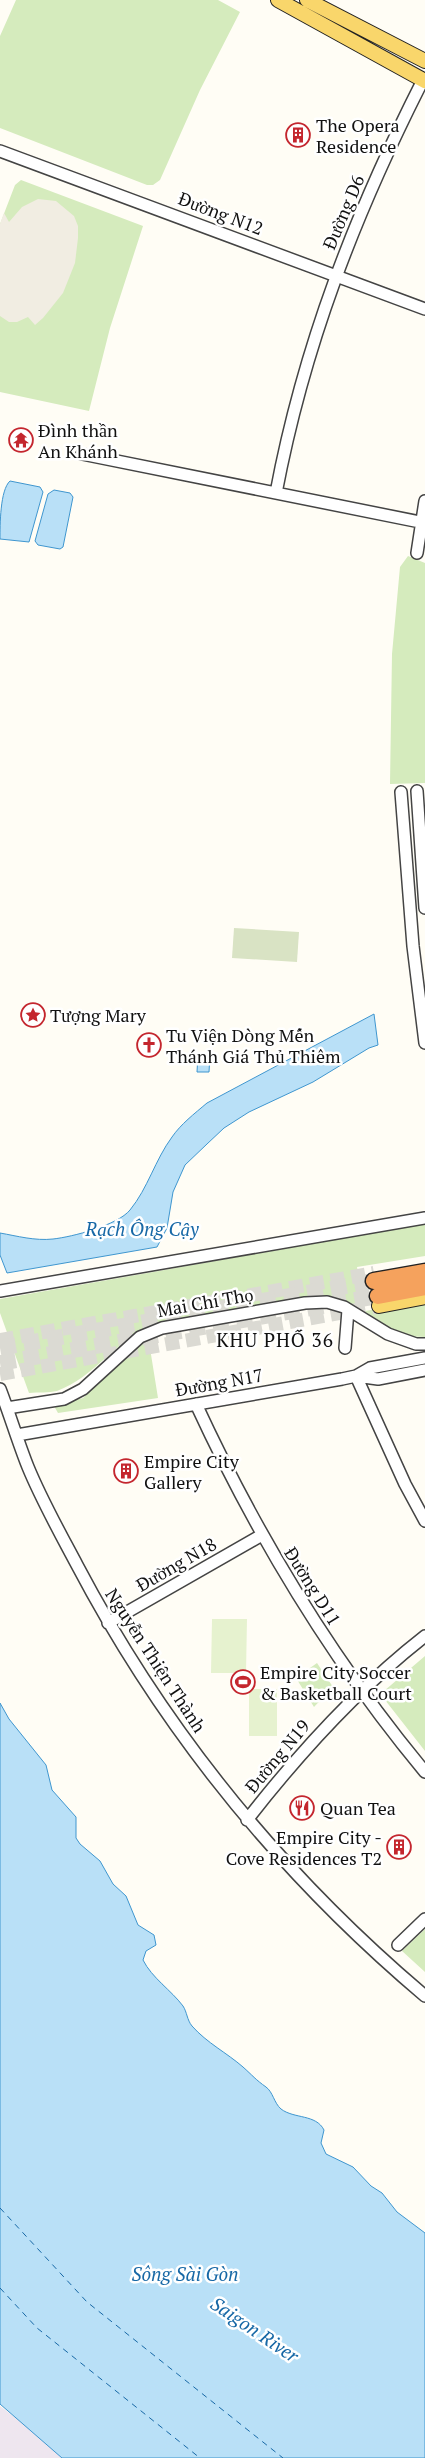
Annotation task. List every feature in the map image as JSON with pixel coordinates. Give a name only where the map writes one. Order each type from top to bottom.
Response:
[{"type":"highway","points":[[376,1289],[425,1272]]},
{"type":"highway","points":[[376,1289],[425,1287]]},
{"type":"main road","points":[[278,0],[319,15],[425,61]]},
{"type":"main road","points":[[307,0],[319,15],[424,81]]},
{"type":"main road","points":[[376,1289],[425,1264]]},
{"type":"main road","points":[[376,1289],[425,1297]]},
{"type":"street","name":"Đường D6","points":[[276,493],[293,414],[310,350],[336,276],[382,164],[424,81]]},
{"type":"street","name":"Đường N12","points":[[1,154],[425,309]]},
{"type":"street","points":[[82,454],[423,523]]},
{"type":"street","points":[[417,553],[425,501]]},
{"type":"street","points":[[417,791],[425,908]]},
{"type":"street","points":[[402,792],[421,979],[425,1044]]},
{"type":"street","points":[[0,1291],[425,1218]]},
{"type":"street","name":"Mai Chí Thọ","points":[[7,1408],[64,1399],[83,1390],[140,1337],[162,1328],[318,1302],[335,1304],[388,1334],[404,1340],[425,1344]]},
{"type":"street","points":[[346,1348],[348,1310]]},
{"type":"street","name":"Đường N17","points":[[17,1435],[356,1376],[370,1368],[425,1358]]},
{"type":"street","points":[[356,1376],[378,1379],[425,1370]]},
{"type":"street","points":[[356,1376],[405,1484],[425,1521]]},
{"type":"street","name":"Nguyễn Thiện Thành","points":[[0,1389],[29,1468],[47,1506],[108,1623],[168,1718],[247,1820],[320,1900],[360,1939],[425,1996]]},
{"type":"street","name":"Đường D11","points":[[196,1404],[232,1480],[309,1614],[361,1690],[425,1772]]},
{"type":"street","name":"Đường N18","points":[[108,1623],[262,1535]]},
{"type":"street","name":"Đường N19","points":[[247,1820],[311,1741],[361,1690],[425,1636]]},
{"type":"street","points":[[398,1945],[425,1919]]},
{"type":"shaded area","points":[[38,199],[56,201],[74,216],[78,226],[75,263],[63,293],[43,318],[35,325],[28,317],[17,322],[9,322],[0,316],[0,224],[4,213],[9,222],[22,207]]},
{"type":"shaded area","points":[[0,2406],[38,2435],[62,2458],[0,2458]]},
{"type":"green space","points":[[16,0],[218,0],[240,12],[200,90],[160,180],[153,185],[147,185],[0,128],[0,36]]},
{"type":"green space","points":[[21,180],[143,226],[110,328],[89,411],[0,392],[0,224],[15,185]]},
{"type":"green space","points":[[408,556],[425,563],[425,783],[390,784],[392,654],[400,567]]},
{"type":"green space","points":[[234,928],[299,932],[297,962],[232,958]]},
{"type":"green space","points":[[425,1224],[425,1256],[357,1267],[365,1311],[425,1301],[425,1337],[401,1336],[335,1298],[328,1297],[153,1325],[127,1340],[83,1377],[70,1385],[57,1391],[29,1393],[0,1313],[0,1299]]},
{"type":"green space","points":[[149,1342],[158,1398],[58,1413],[54,1406],[83,1398],[137,1346]]},
{"type":"green space","points":[[212,1619],[247,1619],[246,1673],[211,1673]]},
{"type":"green space","points":[[425,1656],[425,1751],[385,1700],[384,1691]]},
{"type":"green space","points":[[317,1663],[333,1687],[314,1707],[296,1678]]},
{"type":"green space","points":[[249,1689],[277,1689],[277,1736],[249,1736]]},
{"type":"green space","points":[[425,1929],[425,1972],[402,1951]]},
{"type":"water","points":[[10,481],[40,487],[43,492],[29,542],[0,539],[2,500]]},
{"type":"water","points":[[54,490],[70,493],[73,497],[63,547],[60,549],[38,545],[35,541],[48,494]]},
{"type":"water","name":"Rạch Ông Cậy","points":[[374,1014],[378,1045],[369,1048],[313,1082],[249,1112],[224,1128],[185,1165],[173,1192],[167,1228],[157,1247],[7,1273],[0,1255],[0,1233],[33,1239],[53,1239],[83,1233],[116,1221],[130,1210],[147,1183],[166,1146],[176,1132],[207,1103]]},
{"type":"water","points":[[198,1054],[210,1055],[209,1072],[197,1072]]},
{"type":"water","name":"Sông Sài Gòn","points":[[0,1703],[9,1719],[46,1765],[52,1790],[76,1817],[76,1838],[80,1844],[100,1861],[113,1884],[126,1896],[138,1925],[154,1935],[156,1945],[146,1951],[143,1960],[151,1973],[183,2006],[192,2026],[204,2038],[237,2062],[268,2089],[281,2109],[316,2121],[324,2130],[321,2143],[326,2154],[353,2167],[371,2186],[382,2193],[397,2212],[425,2233],[425,2458],[62,2458],[0,2404]]},
{"type":"ferry route","points":[[0,2208],[87,2302],[283,2458]]},
{"type":"ferry route","points":[[0,2288],[37,2328],[200,2458]]},
{"type":"tunnel","points":[[0,1340],[374,1273]]},
{"type":"tunnel","points":[[0,1348],[374,1281]]},
{"type":"tunnel","points":[[0,1363],[378,1296]]},
{"type":"tunnel","points":[[0,1374],[379,1306]]},
{"type":"place","name":"The Opera Residence","points":[[298,135]]},
{"type":"place","name":"Đình thần An Khánh","points":[[21,440]]},
{"type":"place","name":"Tượng Mary","points":[[33,1015]]},
{"type":"place","name":"Tu Viện Dòng Mến Thánh Giá Thủ Thiêm","points":[[149,1045]]},
{"type":"place","name":"Empire City Gallery","points":[[126,1471]]},
{"type":"place","name":"Empire City Soccer & Basketball Court","points":[[243,1682]]},
{"type":"place","name":"Quan Tea","points":[[302,1808]]},
{"type":"place","name":"Empire City - Cove Residences T2","points":[[399,1847]]},
{"type":"district","name":"KHU PHỐ 36","points":[[275,1339]]},
{"type":"water label","name":"Saigon River","points":[[255,2329]]}]
